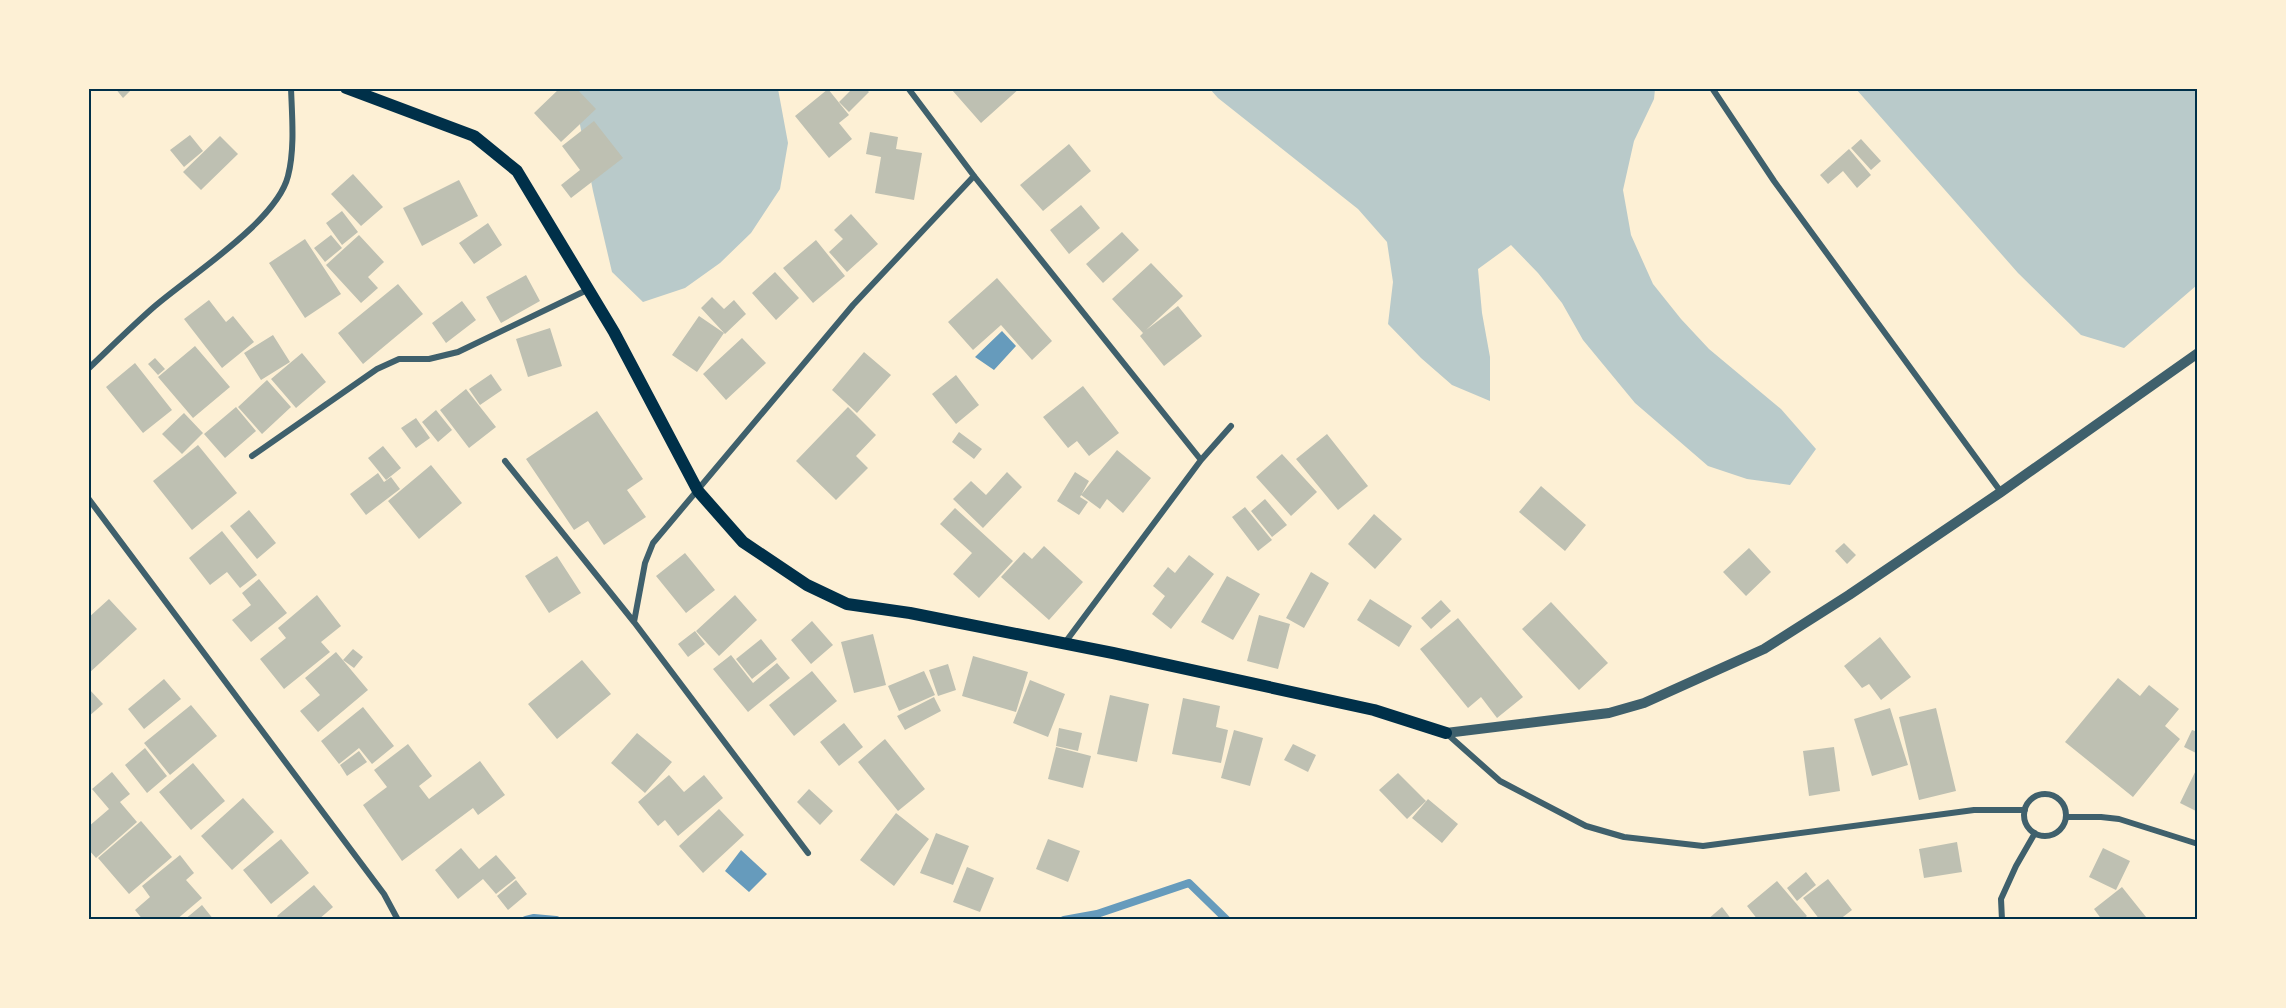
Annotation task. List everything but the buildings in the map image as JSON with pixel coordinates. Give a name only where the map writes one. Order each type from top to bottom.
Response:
[{"type":"main road","points":[[346,88],[474,136],[517,171],[614,332],[698,491],[743,542],[807,585],[847,604],[1063,644],[1374,711],[1446,733]]},
{"type":"street","points":[[88,369],[154,306],[248,232],[279,198],[288,176],[292,127],[291,88]]},
{"type":"street","points":[[908,88],[974,176],[1201,460]]},
{"type":"street","points":[[1712,88],[1781,191],[2001,492]]},
{"type":"street","points":[[634,622],[645,563],[653,543],[853,305],[974,176]]},
{"type":"street","points":[[252,456],[377,369],[399,359],[429,359],[458,352],[587,290]]},
{"type":"street","points":[[1446,733],[1609,713],[1644,703],[1764,649],[1849,595],[2001,492],[2198,353]]},
{"type":"street","points":[[1063,644],[1201,460],[1231,426]]},
{"type":"street","points":[[505,461],[634,622],[808,853]]},
{"type":"street","points":[[88,498],[384,894],[398,920]]},
{"type":"street","points":[[1446,733],[1500,781],[1587,826],[1624,837],[1703,846],[1974,810],[2025,810]]},
{"type":"street","points":[[2044,794],[2053,795],[2060,800],[2065,808],[2066,817],[2062,827],[2055,833],[2045,836],[2035,833],[2024,819],[2028,802],[2035,796],[2044,794]]},
{"type":"street","points":[[2066,817],[2119,819],[2198,844]]},
{"type":"street","points":[[2002,920],[2001,899],[2035,833]]},
{"type":"shaded area","points":[[573,89],[778,89],[788,143],[780,189],[751,233],[720,263],[685,288],[643,302],[612,272]]},
{"type":"shaded area","points":[[1210,89],[1655,89],[1654,99],[1634,141],[1623,190],[1631,235],[1653,284],[1681,319],[1709,349],[1781,409],[1816,449],[1790,485],[1747,479],[1708,466],[1635,403],[1583,340],[1562,303],[1511,245],[1478,269],[1482,313],[1490,357],[1490,401],[1452,385],[1421,358],[1388,324],[1393,282],[1387,242],[1358,209],[1218,98]]},
{"type":"shaded area","points":[[1856,89],[2197,89],[2197,285],[2124,348],[2081,335],[2018,273]]},
{"type":"water","points":[[1002,331],[1016,346],[994,370],[975,357]]},
{"type":"water","points":[[741,850],[767,874],[749,892],[725,871]]},
{"type":"waterway","points":[[1064,920],[1097,914],[1189,883],[1227,920]]},
{"type":"waterway","points":[[526,920],[534,918],[556,920]]}]
